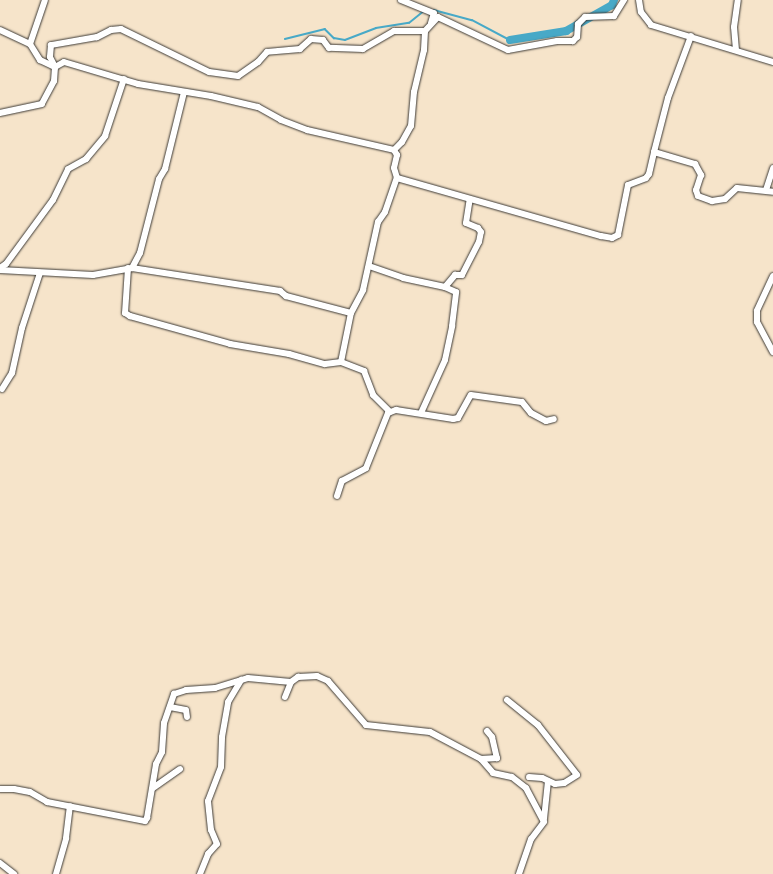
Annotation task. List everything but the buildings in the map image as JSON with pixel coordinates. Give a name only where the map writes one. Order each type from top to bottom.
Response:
[{"type":"street","points":[[30,44],[45,0]]},
{"type":"street","points":[[401,0],[434,13],[431,24]]},
{"type":"street","points":[[394,150],[402,142],[411,126],[414,92],[424,50],[425,31],[438,16],[508,50],[557,41],[573,41],[577,37],[578,24],[585,17],[614,16],[624,0]]},
{"type":"street","points":[[639,0],[640,12],[651,25],[773,62]]},
{"type":"street","points":[[736,50],[734,27],[738,0]]},
{"type":"street","points":[[0,113],[42,104],[54,81],[56,67],[50,57],[51,45],[97,37],[111,30],[121,29],[210,72],[238,76],[258,62],[267,52],[300,49],[311,39],[323,40],[330,48],[363,49],[394,31],[425,31]]},
{"type":"street","points":[[0,30],[30,44],[40,60],[56,67]]},
{"type":"street","points":[[397,178],[583,232],[612,238],[618,235],[628,185],[646,178],[649,174],[668,98],[691,36]]},
{"type":"street","points":[[56,67],[64,62],[124,79],[258,107],[280,120],[307,130],[394,150],[397,155],[394,168],[397,178],[385,212],[378,222],[363,290],[351,313],[341,362]]},
{"type":"street","points":[[0,268],[6,264],[53,200],[68,169],[86,159],[105,136],[124,79]]},
{"type":"street","points":[[184,92],[165,169],[159,179],[140,253],[130,268],[126,313],[130,316],[230,344],[289,354],[325,364],[341,362],[364,371],[374,395],[390,412]]},
{"type":"street","points":[[654,152],[695,164],[701,174],[696,190],[698,196],[712,201],[725,199],[737,188],[766,190],[773,192]]},
{"type":"street","points":[[766,190],[773,168]]},
{"type":"street","points":[[445,287],[455,275],[462,275],[479,242],[481,232],[478,228],[466,223],[470,198]]},
{"type":"street","points":[[369,266],[403,278],[440,288],[445,287],[456,292],[451,332],[445,360],[421,413]]},
{"type":"street","points":[[0,268],[40,274],[93,275],[130,268],[280,292],[286,296],[351,313]]},
{"type":"street","points":[[2,389],[12,373],[22,328],[40,274]]},
{"type":"street","points":[[773,276],[757,311],[756,322],[773,352]]},
{"type":"street","points":[[338,496],[342,481],[366,468],[390,412],[396,410],[458,418],[471,395],[522,402],[531,413],[546,421],[554,419]]},
{"type":"street","points":[[285,697],[291,682],[298,676],[317,676],[328,681],[353,707],[366,725],[430,732],[481,759],[493,773],[512,777],[526,788],[544,822]]},
{"type":"street","points":[[0,789],[14,789],[30,792],[47,802],[145,821],[153,788],[156,764],[162,752],[164,723],[174,694],[186,690],[214,688],[256,677],[291,682]]},
{"type":"street","points":[[200,874],[208,854],[217,844],[211,830],[208,801],[221,767],[222,737],[228,702],[241,680]]},
{"type":"street","points":[[507,700],[538,725],[577,775],[564,783],[555,784],[528,777]]},
{"type":"street","points":[[170,707],[186,710],[187,717]]},
{"type":"street","points":[[481,759],[497,758],[492,737],[487,731]]},
{"type":"street","points":[[153,788],[180,770]]},
{"type":"street","points":[[519,874],[531,839],[544,822],[548,781]]},
{"type":"street","points":[[56,874],[66,838],[70,806]]},
{"type":"street","points":[[0,863],[14,874]]},
{"type":"waterway","points":[[510,40],[566,31],[612,5],[614,0]]},
{"type":"waterway","points":[[434,10],[472,20],[510,40]]},
{"type":"waterway","points":[[285,39],[325,29],[334,38],[345,40],[376,28],[409,23],[424,11]]}]
